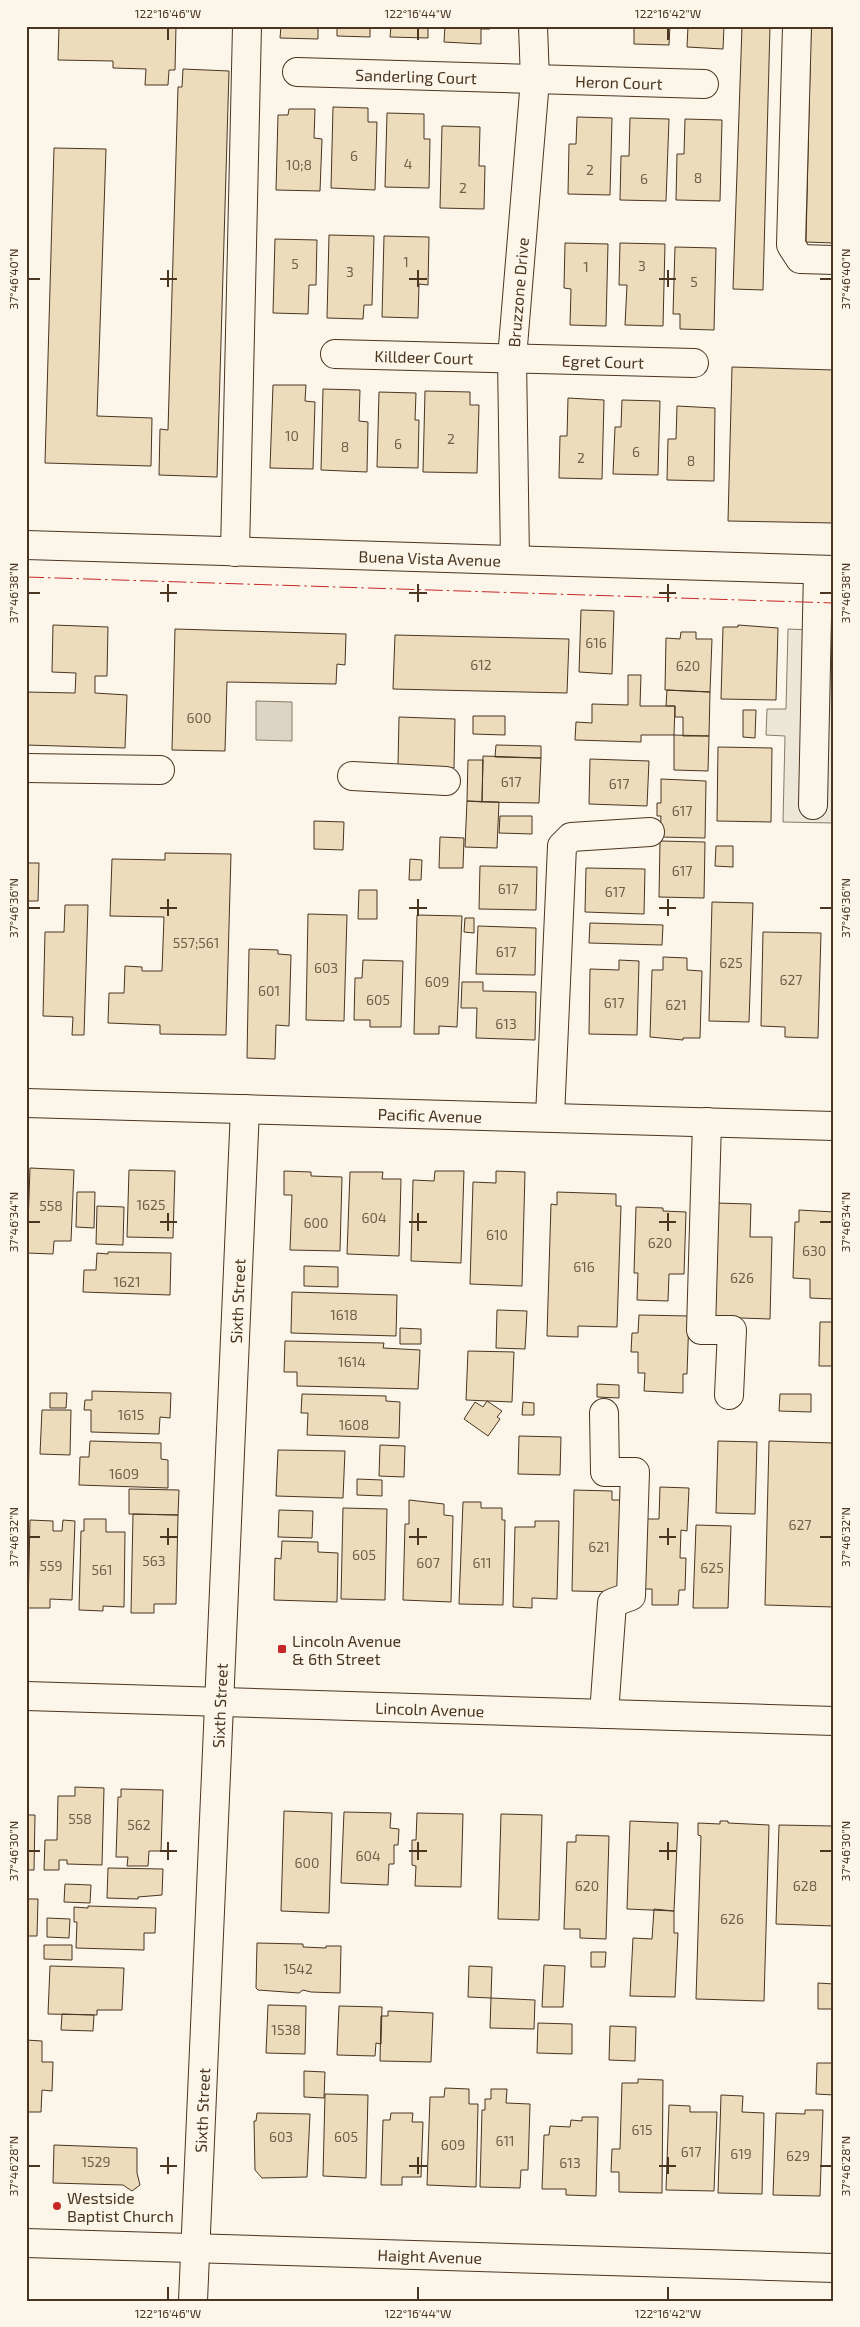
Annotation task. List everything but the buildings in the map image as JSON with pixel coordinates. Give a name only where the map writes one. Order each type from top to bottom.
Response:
[{"type":"street","points":[[234,552],[247,26]]},
{"type":"street","name":"Bruzzone Drive","points":[[515,560],[512,358],[535,80],[533,26]]},
{"type":"street","points":[[797,26],[791,245],[800,259],[834,260]]},
{"type":"street","name":"Sanderling Court","points":[[297,72],[535,80]]},
{"type":"street","name":"Heron Court","points":[[535,80],[704,84]]},
{"type":"street","name":"Killdeer Court","points":[[335,354],[512,358]]},
{"type":"street","name":"Egret Court","points":[[512,358],[694,363]]},
{"type":"street","name":"Buena Vista Avenue","points":[[26,546],[826,570]]},
{"type":"street","points":[[813,805],[826,570]]},
{"type":"street","points":[[26,768],[160,770]]},
{"type":"street","points":[[352,776],[446,781]]},
{"type":"street","points":[[550,1118],[562,846],[571,837],[650,832]]},
{"type":"street","name":"Pacific Avenue","points":[[26,1103],[834,1126]]},
{"type":"street","name":"Sixth Street","points":[[193,2301],[245,1109]]},
{"type":"street","points":[[707,1122],[700,1330],[732,1330],[729,1395]]},
{"type":"street","points":[[604,1413],[605,1472],[635,1472],[631,1596],[612,1603],[604,1714]]},
{"type":"street","name":"Lincoln Avenue","points":[[26,1696],[834,1721]]},
{"type":"street","name":"Haight Avenue","points":[[26,2244],[834,2268]]},
{"type":"shaded area","points":[[788,629],[834,631],[833,823],[783,822],[785,736],[766,735],[767,709],[786,709]]},
{"type":"shaded area","points":[[256,701],[292,702],[292,741],[256,740]]},
{"type":"power","points":[[26,577],[834,603]]},
{"type":"place","name":"Lincoln Avenue & 6th Street","points":[[282,1649]]},
{"type":"place","name":"Westside Baptist Church","points":[[57,2206]]}]
